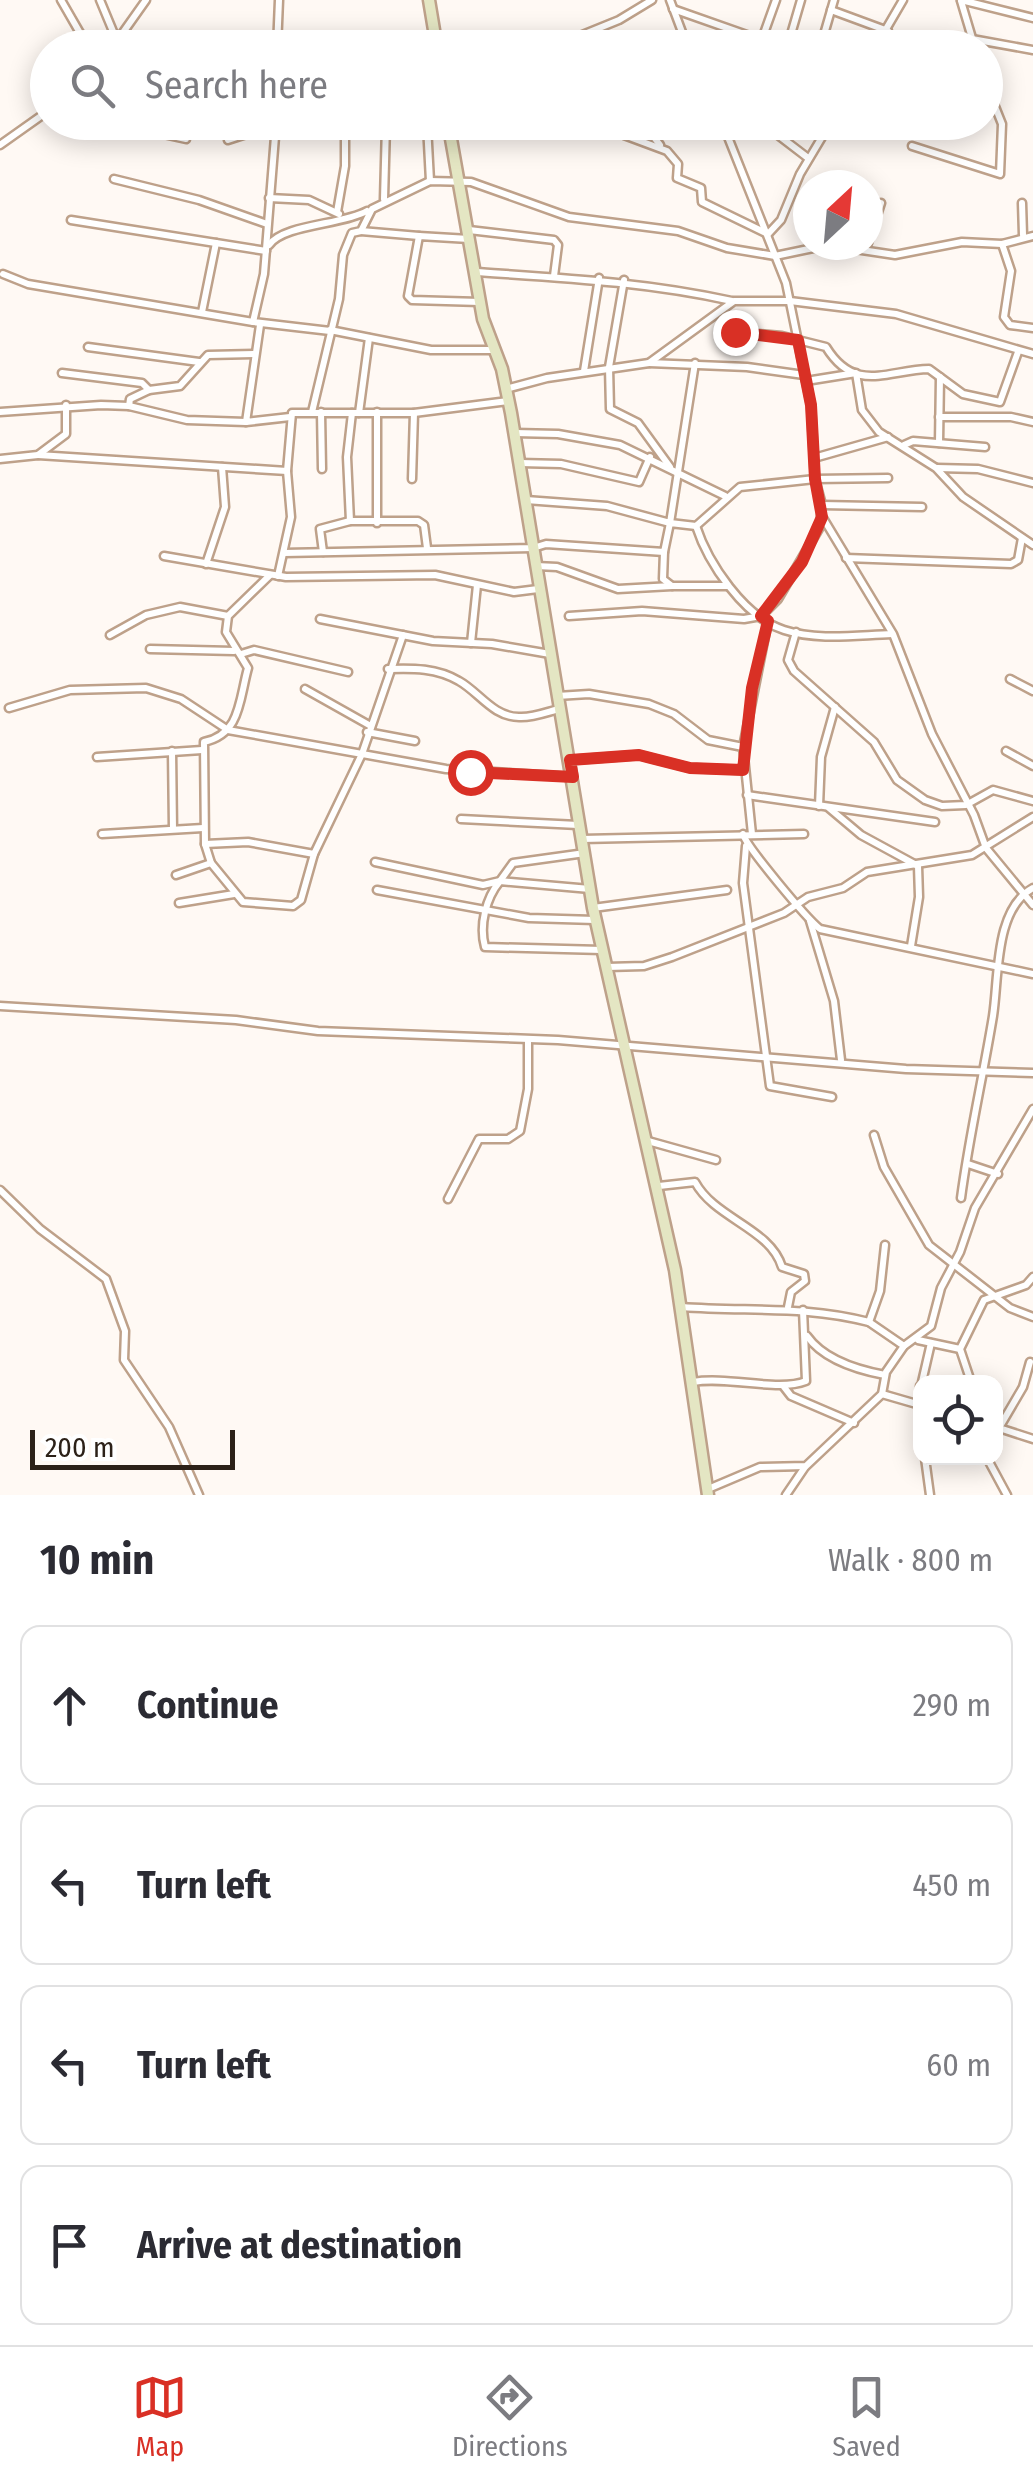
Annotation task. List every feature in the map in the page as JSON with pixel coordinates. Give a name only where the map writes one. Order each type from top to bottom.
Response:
[{"type":"street","points":[[61,0],[78,30]]},
{"type":"street","points":[[100,0],[112,30]]},
{"type":"street","points":[[125,30],[146,0]]},
{"type":"street","points":[[278,30],[280,0]]},
{"type":"street","points":[[429,0],[433,30]]},
{"type":"street","points":[[593,30],[636,12],[652,0]]},
{"type":"street","points":[[670,0],[681,30]]},
{"type":"street","points":[[766,30],[776,0]]},
{"type":"street","points":[[792,30],[801,0]]},
{"type":"street","points":[[829,30],[834,0]]},
{"type":"street","points":[[888,30],[903,0]]},
{"type":"street","points":[[961,0],[1033,18]]},
{"type":"street","points":[[961,0],[970,30]]},
{"type":"street","points":[[673,9],[733,30]]},
{"type":"street","points":[[831,10],[885,30]]},
{"type":"street","points":[[1003,46],[1033,50]]},
{"type":"street","points":[[0,145],[30,124]]},
{"type":"street","points":[[246,422],[278,140]]},
{"type":"street","points":[[337,212],[345,140]]},
{"type":"street","points":[[384,200],[386,140]]},
{"type":"street","points":[[429,140],[430,181]]},
{"type":"street","points":[[452,140],[480,302],[507,395],[555,696],[570,760],[602,950],[622,1046],[659,1186],[682,1307],[707,1492],[760,1467],[806,1466]]},
{"type":"street","points":[[640,140],[662,148]]},
{"type":"street","points":[[656,140],[678,164],[677,178],[701,188],[702,202],[768,234]]},
{"type":"street","points":[[729,140],[768,234],[790,301],[805,378],[815,479],[822,504],[822,517],[802,562],[765,618],[743,747],[748,834],[743,883],[747,927],[774,1090],[832,1098]]},
{"type":"street","points":[[784,140],[808,158]]},
{"type":"street","points":[[768,234],[782,220],[820,140]]},
{"type":"street","points":[[912,146],[1000,174],[1001,140]]},
{"type":"street","points":[[114,179],[200,200],[266,224]]},
{"type":"street","points":[[266,251],[279,236],[346,222],[384,200],[430,181],[461,181],[533,200],[568,217],[678,231],[727,248],[775,256],[793,252]]},
{"type":"street","points":[[269,198],[308,200],[337,212],[346,222]]},
{"type":"street","points":[[1022,203],[1023,236]]},
{"type":"street","points":[[361,231],[372,209]]},
{"type":"street","points":[[71,220],[266,251]]},
{"type":"street","points":[[322,469],[317,412],[343,254],[352,234],[468,234],[554,240],[558,245],[554,276]]},
{"type":"street","points":[[420,236],[408,296],[480,302]]},
{"type":"street","points":[[883,252],[895,255],[962,242],[1002,244],[1033,236]]},
{"type":"street","points":[[202,312],[216,242]]},
{"type":"street","points":[[1002,244],[1011,271],[1004,317],[1010,325],[1033,328]]},
{"type":"street","points":[[476,272],[624,280],[734,301],[790,301],[896,314],[1033,354]]},
{"type":"street","points":[[3,274],[28,284],[256,324],[330,330],[430,350],[496,350]]},
{"type":"street","points":[[584,371],[599,278]]},
{"type":"street","points":[[624,280],[608,368],[610,409],[638,423],[670,468]]},
{"type":"street","points":[[648,364],[734,301]]},
{"type":"street","points":[[735,332],[798,340],[826,348],[835,363],[856,374]]},
{"type":"street","points":[[350,521],[347,457],[368,338]]},
{"type":"street","points":[[88,347],[200,362]]},
{"type":"street","points":[[129,406],[130,399],[149,390],[180,386],[200,362],[217,352],[254,354]]},
{"type":"street","points":[[0,412],[66,405],[129,406],[188,420],[246,422],[317,412],[414,413],[507,395],[584,371],[695,363],[805,378],[856,374],[883,379],[929,368],[963,394],[1000,402],[1018,352]]},
{"type":"street","points":[[672,586],[663,578],[664,552],[695,363]]},
{"type":"street","points":[[62,373],[142,383],[149,390]]},
{"type":"street","points":[[856,374],[862,410],[888,438],[936,468],[963,497],[1033,544]]},
{"type":"street","points":[[939,443],[940,377]]},
{"type":"street","points":[[38,456],[66,434],[66,405]]},
{"type":"street","points":[[377,412],[377,523]]},
{"type":"street","points":[[412,479],[414,413]]},
{"type":"street","points":[[290,417],[287,470],[291,517],[284,553],[274,575],[228,616],[226,632],[248,668],[235,724],[220,738],[204,742],[202,750],[205,844],[212,863],[243,902],[292,906],[301,900],[314,854],[362,754],[388,669],[403,636]]},
{"type":"street","points":[[940,417],[1011,417],[1033,422]]},
{"type":"street","points":[[514,433],[580,436],[650,457],[725,496]]},
{"type":"street","points":[[814,458],[888,438]]},
{"type":"street","points":[[903,446],[913,440],[985,447]]},
{"type":"street","points":[[0,459],[38,456],[287,470]]},
{"type":"street","points":[[519,462],[560,464],[638,482],[650,457]]},
{"type":"street","points":[[206,564],[225,507],[222,467]]},
{"type":"street","points":[[936,468],[978,468],[1033,483]]},
{"type":"street","points":[[696,526],[725,496],[740,487],[815,479],[888,478]]},
{"type":"street","points":[[526,500],[607,506],[696,526]]},
{"type":"street","points":[[822,504],[922,507]]},
{"type":"street","points":[[822,517],[893,634],[932,734],[986,848],[1033,905]]},
{"type":"street","points":[[323,552],[320,529],[350,521],[418,522],[424,525],[427,548]]},
{"type":"street","points":[[696,526],[729,586],[765,618],[796,632],[893,634]]},
{"type":"street","points":[[844,558],[1011,564],[1018,560],[1022,538]]},
{"type":"street","points":[[284,553],[533,548],[546,544],[664,552]]},
{"type":"street","points":[[164,556],[274,575],[435,575],[514,592],[538,589]]},
{"type":"street","points":[[535,566],[557,566],[618,589],[729,586]]},
{"type":"street","points":[[471,643],[478,585]]},
{"type":"street","points":[[110,635],[146,615],[180,607],[228,616]]},
{"type":"street","points":[[570,616],[642,611],[765,618]]},
{"type":"street","points":[[320,619],[403,636],[550,654]]},
{"type":"street","points":[[796,632],[788,660],[874,742],[907,789],[942,806],[966,805],[993,790],[1033,801]]},
{"type":"street","points":[[150,649],[238,653],[254,650],[348,672]]},
{"type":"street","points":[[388,669],[417,668],[445,674],[463,683],[480,701],[518,718],[559,709]]},
{"type":"street","points":[[1010,679],[1033,691]]},
{"type":"street","points":[[9,708],[70,690],[146,688],[181,699],[228,730],[446,769],[573,777]]},
{"type":"street","points":[[305,689],[368,729],[415,741]]},
{"type":"street","points":[[555,696],[589,694],[649,704],[674,714],[708,740],[743,747]]},
{"type":"street","points":[[835,707],[821,757],[824,806],[861,834],[918,866]]},
{"type":"street","points":[[97,756],[202,750]]},
{"type":"street","points":[[172,751],[174,829]]},
{"type":"street","points":[[1006,751],[1033,766]]},
{"type":"street","points":[[570,760],[639,755],[690,768],[743,770]]},
{"type":"street","points":[[747,795],[935,822]]},
{"type":"street","points":[[607,967],[644,966],[843,888],[867,872],[972,856],[1033,817]]},
{"type":"street","points":[[461,819],[580,826]]},
{"type":"street","points":[[102,834],[203,828]]},
{"type":"street","points":[[582,838],[804,834]]},
{"type":"street","points":[[205,844],[248,842],[314,854]]},
{"type":"street","points":[[746,846],[772,870],[794,905],[832,934],[911,946],[1033,974]]},
{"type":"street","points":[[586,853],[513,863],[488,896],[485,947],[602,950]]},
{"type":"street","points":[[375,862],[483,885],[500,881],[590,889]]},
{"type":"street","points":[[176,875],[212,863]]},
{"type":"street","points":[[911,946],[919,897],[918,866]]},
{"type":"street","points":[[961,1198],[992,1019],[996,965],[1022,894],[1033,888]]},
{"type":"street","points":[[377,890],[528,918],[595,914],[727,890]]},
{"type":"street","points":[[179,904],[236,894]]},
{"type":"street","points":[[810,920],[834,1001],[842,1060]]},
{"type":"street","points":[[0,1006],[236,1020],[318,1032],[622,1046],[1033,1073]]},
{"type":"street","points":[[448,1198],[479,1139],[508,1139],[520,1131],[528,1089],[528,1041]]},
{"type":"street","points":[[786,1495],[806,1466],[882,1394],[886,1375],[904,1346],[931,1326],[975,1208],[1032,1112]]},
{"type":"street","points":[[874,1134],[884,1167],[929,1245],[952,1266],[1022,1314],[1033,1317]]},
{"type":"street","points":[[648,1141],[716,1160]]},
{"type":"street","points":[[968,1164],[998,1174]]},
{"type":"street","points":[[659,1186],[695,1182],[718,1211],[771,1245],[782,1267],[804,1274],[805,1281],[794,1289],[788,1307]]},
{"type":"street","points":[[0,1190],[40,1229],[106,1278],[126,1335],[124,1360],[169,1427],[199,1495]]},
{"type":"street","points":[[869,1322],[880,1291],[885,1245]]},
{"type":"street","points":[[969,1375],[960,1349],[984,1300],[1026,1285],[1033,1277]]},
{"type":"street","points":[[682,1307],[734,1311],[788,1307],[869,1322],[904,1346]]},
{"type":"street","points":[[694,1382],[717,1378],[783,1386],[806,1381],[803,1310]]},
{"type":"street","points":[[806,1335],[815,1346],[856,1370],[886,1375]]},
{"type":"street","points":[[917,1340],[960,1349]]},
{"type":"street","points":[[923,1375],[931,1344]]},
{"type":"street","points":[[1003,1417],[1022,1387],[1030,1362]]},
{"type":"street","points":[[783,1386],[791,1396],[854,1423]]},
{"type":"street","points":[[882,1394],[913,1402]]},
{"type":"street","points":[[1003,1429],[1033,1439]]},
{"type":"street","points":[[926,1465],[930,1495]]},
{"type":"street","points":[[991,1465],[1007,1495]]},
{"type":"route","points":[[470,772],[573,777],[570,760],[639,755],[690,768],[743,770],[752,688],[768,621],[761,616],[778,599],[802,562],[820,526],[822,504],[815,479],[811,405],[798,340],[735,332]]}]
